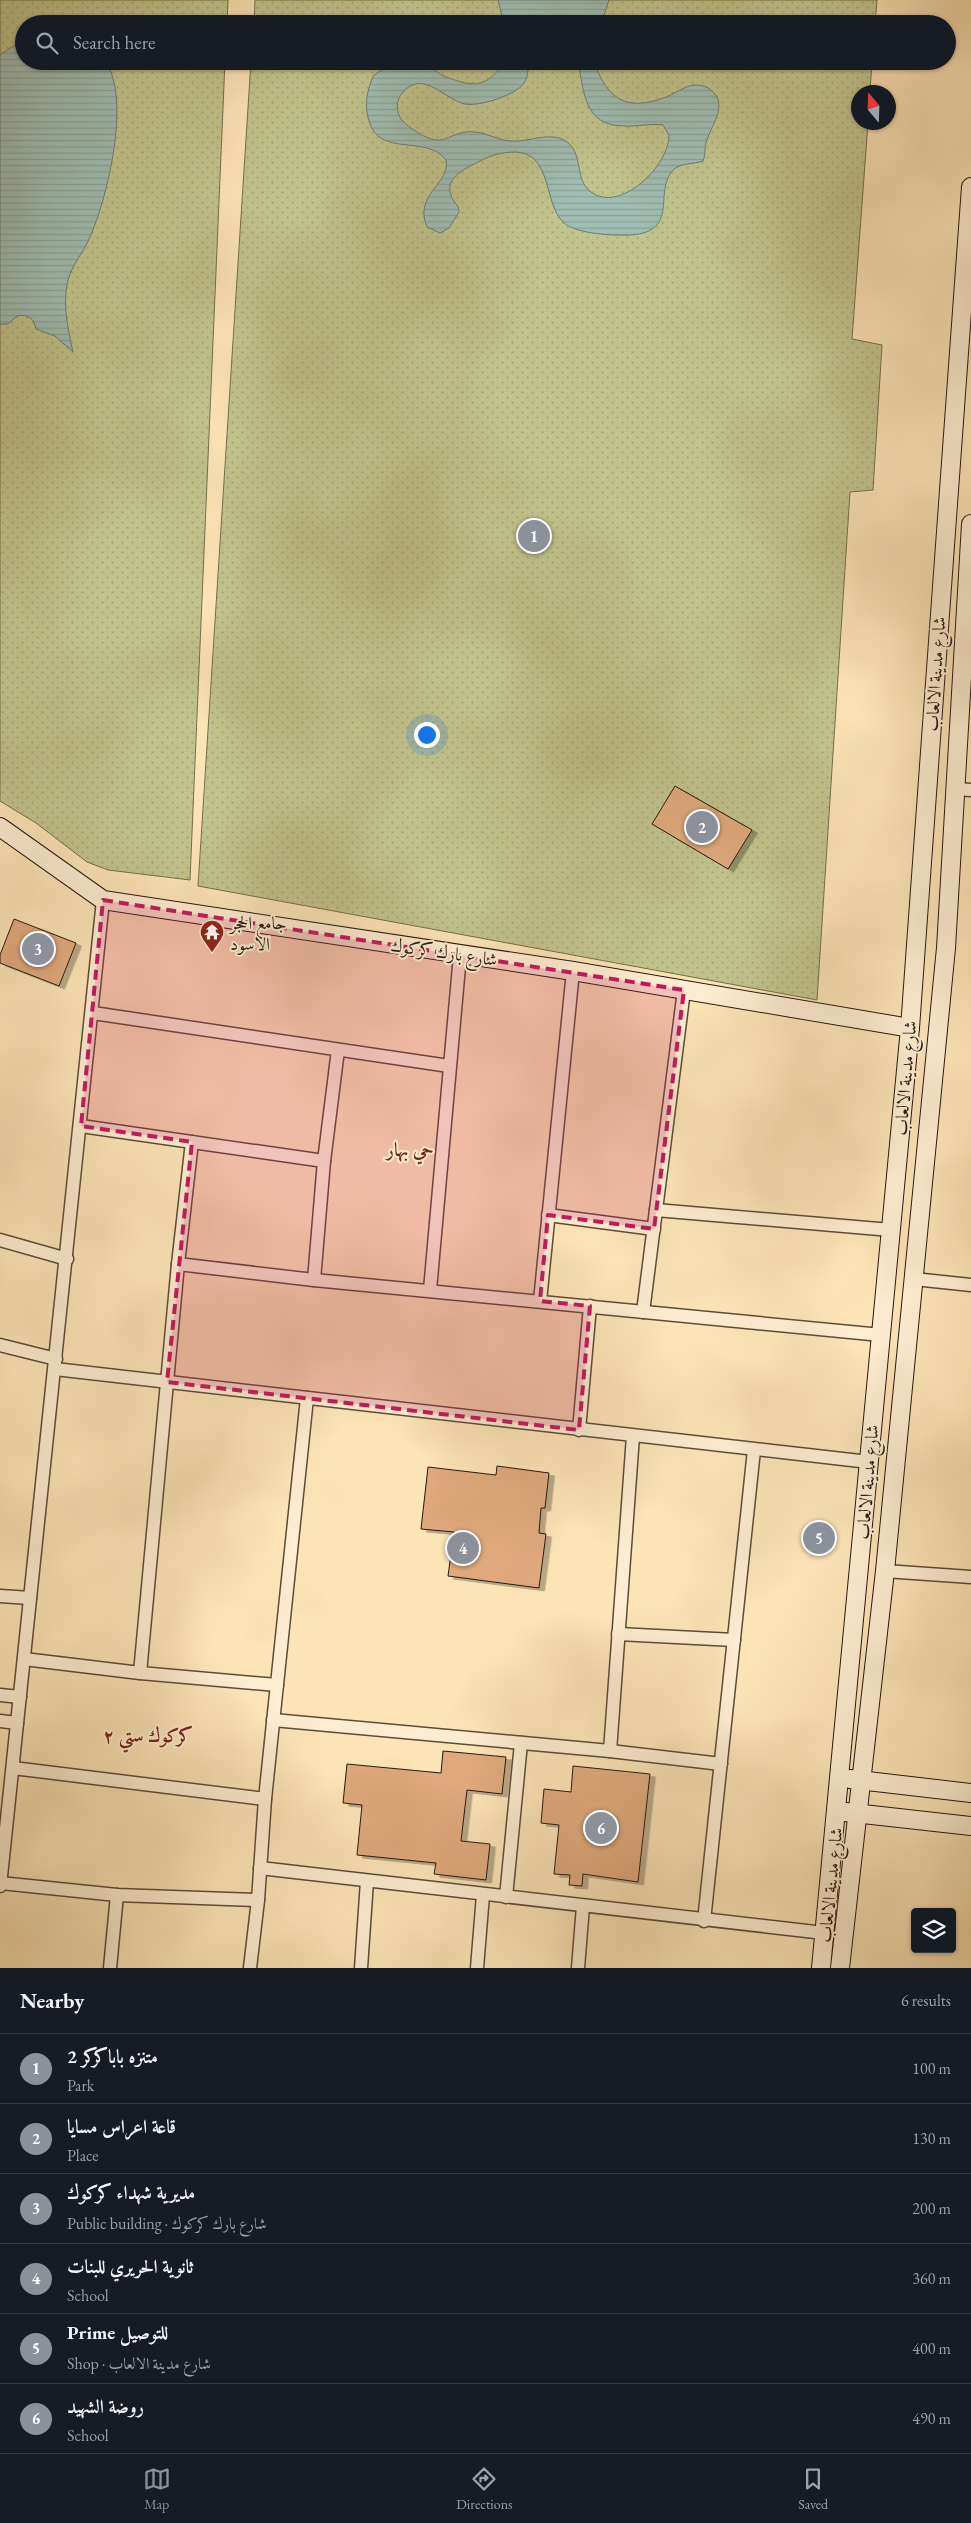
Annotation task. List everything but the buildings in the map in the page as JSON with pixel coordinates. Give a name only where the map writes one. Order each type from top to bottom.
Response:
[{"type":"main road","name":"شارع مدينة الالعاب","points":[[821,1968],[841,1778],[910,1028],[971,187]]},
{"type":"main road","name":"شارع مدينة الالعاب","points":[[840,1968],[856,1812],[885,1571],[946,948],[964,789],[963,667],[971,524]]},
{"type":"main road","points":[[935,667],[963,667]]},
{"type":"main road","name":"شارع بارك كركوك","points":[[0,827],[103,900],[573,971],[910,1028]]},
{"type":"main road","points":[[0,843],[31,849]]},
{"type":"main road","points":[[900,1139],[928,1141]]},
{"type":"main road","points":[[841,1778],[971,1793]]},
{"type":"main road","points":[[837,1811],[971,1826]]},
{"type":"street","points":[[103,900],[93,1014],[13,1768],[3,1825],[0,1884],[117,1895],[258,1900]]},
{"type":"street","points":[[430,1290],[448,1066],[460,955]]},
{"type":"street","points":[[540,1301],[573,971]]},
{"type":"street","points":[[643,1312],[684,990]]},
{"type":"street","points":[[93,1014],[448,1066]]},
{"type":"street","points":[[314,1280],[324,1162],[338,1050]]},
{"type":"street","points":[[81,1126],[324,1162]]},
{"type":"street","points":[[140,1673],[178,1264],[192,1142]]},
{"type":"street","points":[[656,1210],[891,1230]]},
{"type":"street","points":[[548,1214],[654,1229]]},
{"type":"street","points":[[0,1240],[66,1259]]},
{"type":"street","points":[[178,1264],[314,1280],[881,1335]]},
{"type":"street","points":[[914,1279],[971,1285]]},
{"type":"street","points":[[579,1430],[590,1306]]},
{"type":"street","points":[[0,1346],[55,1364],[168,1382],[869,1462]]},
{"type":"street","points":[[250,1968],[258,1900],[265,1799],[307,1398]]},
{"type":"street","points":[[610,1751],[633,1436]]},
{"type":"street","points":[[704,1921],[754,1450]]},
{"type":"street","points":[[885,1571],[971,1577]]},
{"type":"street","points":[[0,1596],[30,1598]]},
{"type":"street","points":[[618,1634],[734,1640]]},
{"type":"street","points":[[24,1660],[140,1673],[277,1685]]},
{"type":"street","points":[[0,1695],[20,1697]]},
{"type":"street","points":[[273,1720],[610,1751],[721,1764]]},
{"type":"street","points":[[0,1721],[17,1723]]},
{"type":"street","points":[[506,1897],[521,1743]]},
{"type":"street","points":[[13,1768],[265,1799]]},
{"type":"street","points":[[260,1868],[704,1921],[824,1933]]},
{"type":"street","points":[[361,1968],[367,1881]]},
{"type":"street","points":[[477,1968],[483,1894]]},
{"type":"street","points":[[110,1968],[117,1895]]},
{"type":"street","points":[[578,1968],[583,1906]]},
{"type":"highlighted area","points":[[103,900],[684,990],[654,1229],[548,1215],[540,1301],[590,1306],[579,1430],[167,1382],[192,1142],[81,1126]]},
{"type":"green space","points":[[0,0],[228,0],[227,15],[15,15],[15,70],[225,70],[190,880],[108,870],[87,862],[36,823],[0,801]]},
{"type":"green space","points":[[255,0],[877,0],[876,15],[254,15]]},
{"type":"green space","points":[[250,70],[871,70],[870,85],[851,85],[851,130],[867,130],[852,339],[882,345],[873,490],[850,492],[817,1000],[198,886]]},
{"type":"water","points":[[498,0],[609,0],[604,15],[502,15]]},
{"type":"water","points":[[15,45],[15,70],[109,70],[113,78],[117,123],[109,175],[96,222],[70,275],[66,289],[66,316],[73,352],[55,336],[36,329],[34,322],[27,316],[17,316],[8,324],[0,324],[0,55]]},
{"type":"water","points":[[382,70],[434,70],[461,82],[476,84],[488,80],[498,70],[528,70],[524,83],[514,92],[488,102],[465,104],[434,88],[419,84],[412,85],[404,91],[398,100],[397,108],[403,121],[423,136],[432,139],[446,139],[466,132],[475,132],[507,141],[545,137],[564,140],[575,151],[582,180],[586,187],[591,192],[603,197],[616,196],[642,183],[653,172],[661,159],[667,147],[669,135],[663,125],[624,126],[601,120],[593,114],[588,105],[580,70],[597,70],[605,85],[612,93],[620,99],[630,102],[652,101],[666,97],[686,87],[694,85],[704,86],[717,97],[719,110],[706,143],[703,161],[674,169],[668,178],[665,188],[661,218],[656,226],[646,232],[631,235],[606,235],[570,227],[557,215],[542,170],[536,161],[528,155],[516,152],[488,157],[463,170],[454,178],[450,189],[459,212],[449,228],[440,233],[427,227],[424,216],[428,198],[443,176],[446,160],[438,152],[427,148],[393,143],[383,139],[374,132],[367,115],[366,104],[373,76]]},
{"type":"place","name":"متنزه باباكركر 2","points":[[534,536]]},
{"type":"place","name":"قاعة اعراس مسايا","points":[[702,827]]},
{"type":"place","name":"مديرية شهداء كركوك","points":[[38,949]]},
{"type":"place","name":"جامع الحجر الاسود","points":[[212,953]]},
{"type":"place","name":"Prime للتوصيل","points":[[819,1538]]},
{"type":"place","name":"ثانوية الحريري للبنات","points":[[463,1548]]},
{"type":"place","name":"روضة الشهيد","points":[[601,1828]]},
{"type":"district","name":"حي بهار","points":[[410,1149]]},
{"type":"district","name":"كركوك ستي ٢","points":[[148,1735]]}]
